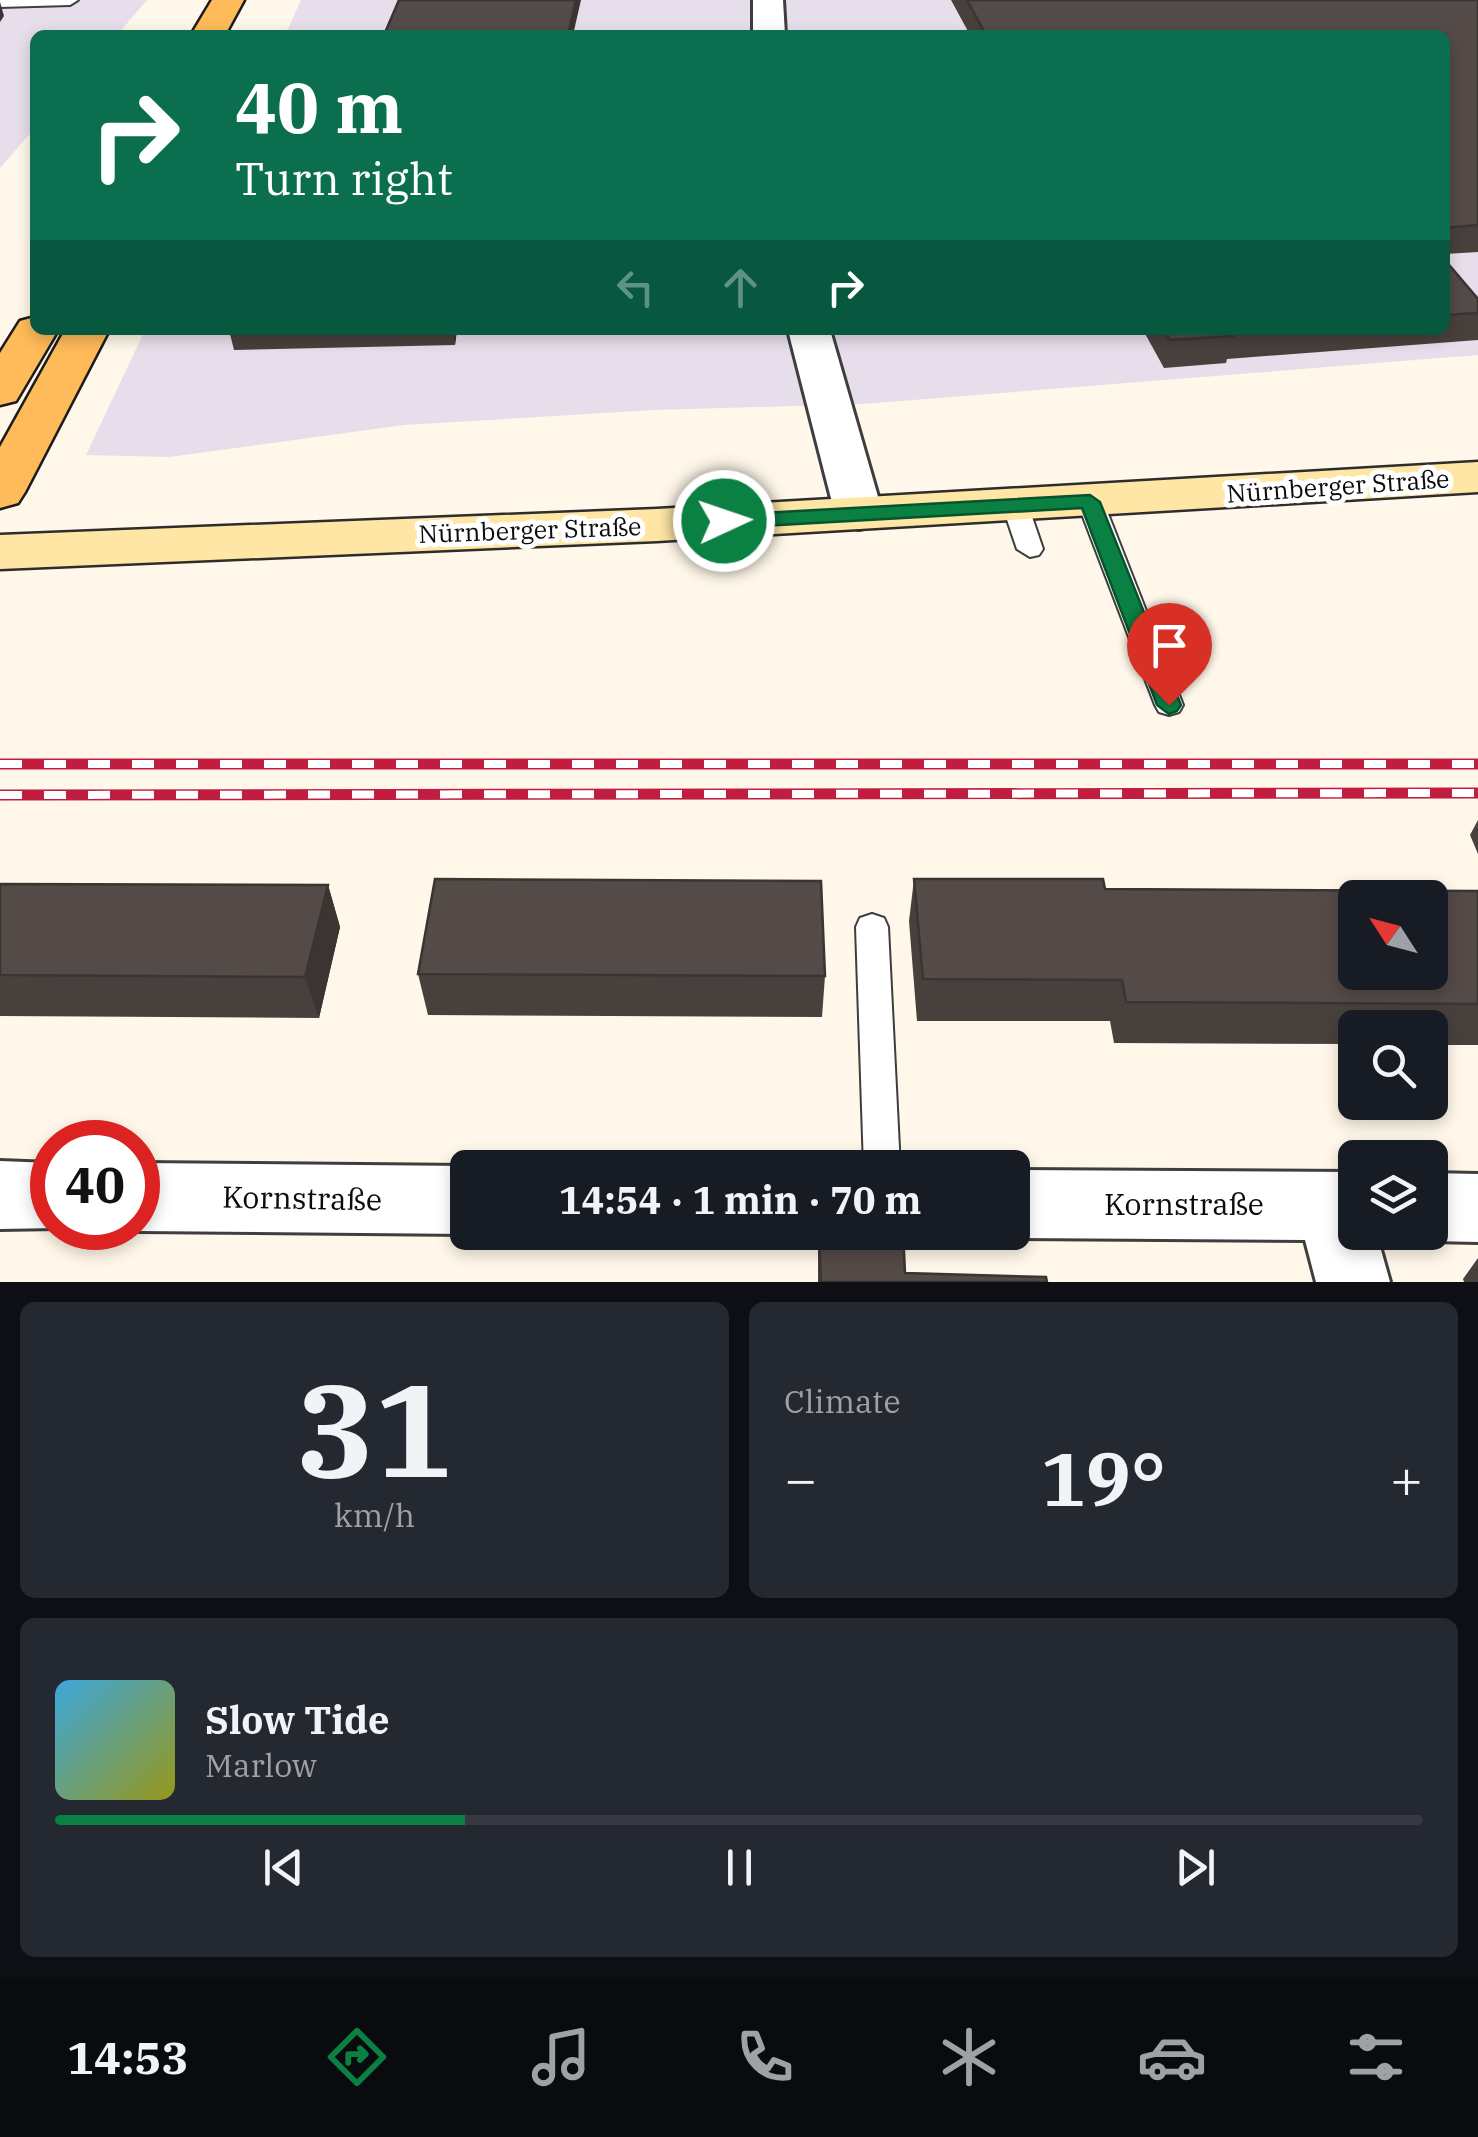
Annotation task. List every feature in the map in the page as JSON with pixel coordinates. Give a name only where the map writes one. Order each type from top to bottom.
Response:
[{"type":"main road","points":[[211,30],[228,0]]},
{"type":"main road","points":[[0,391],[33,335]]},
{"type":"main road","points":[[0,492],[84,335]]},
{"type":"street","points":[[768,0],[769,30]]},
{"type":"street","points":[[810,335],[859,514]]},
{"type":"street","name":"Nürnberger Straße","points":[[0,552],[859,514],[1023,527],[1090,502],[1478,478]]},
{"type":"street","points":[[0,1195],[30,1196]]},
{"type":"street","name":"Kornstraße","points":[[160,1197],[450,1200]]},
{"type":"street","name":"Kornstraße","points":[[1030,1204],[1338,1206]]},
{"type":"street","points":[[1448,1207],[1478,1208]]},
{"type":"street","points":[[1350,1250],[1354,1282]]},
{"type":"lane","points":[[0,2],[70,0]]},
{"type":"lane","points":[[1090,502],[1169,705]]},
{"type":"lane","points":[[872,927],[881,1150]]},
{"type":"shaded area","points":[[0,0],[147,0],[121,30],[30,30],[30,134],[0,168]]},
{"type":"shaded area","points":[[301,0],[1478,0],[1478,355],[863,404],[655,410],[404,425],[169,457],[86,455],[143,335],[1450,335],[1450,30],[287,30]]},
{"type":"building","points":[[399,0],[576,0],[569,30],[386,30]]},
{"type":"building","points":[[967,0],[1478,0],[1478,225],[1450,228],[1450,30],[983,30]]},
{"type":"building","points":[[1450,266],[1478,299],[1478,313],[1450,315]]},
{"type":"building","points":[[1167,335],[1233,336],[1170,340]]},
{"type":"building","points":[[435,879],[821,881],[825,976],[418,974]]},
{"type":"building","points":[[914,879],[1103,879],[1105,889],[1338,890],[1338,990],[1448,990],[1448,891],[1478,891],[1478,1004],[1126,1002],[1122,980],[923,979]]},
{"type":"building","points":[[0,884],[328,885],[305,977],[0,975]]},
{"type":"building","points":[[820,1250],[904,1250],[905,1273],[1046,1277],[1047,1282],[821,1282]]},
{"type":"railway","points":[[0,764],[1478,764]]},
{"type":"railway","points":[[0,795],[1478,793]]},
{"type":"route","points":[[724,521],[1090,502],[1169,705]]}]
